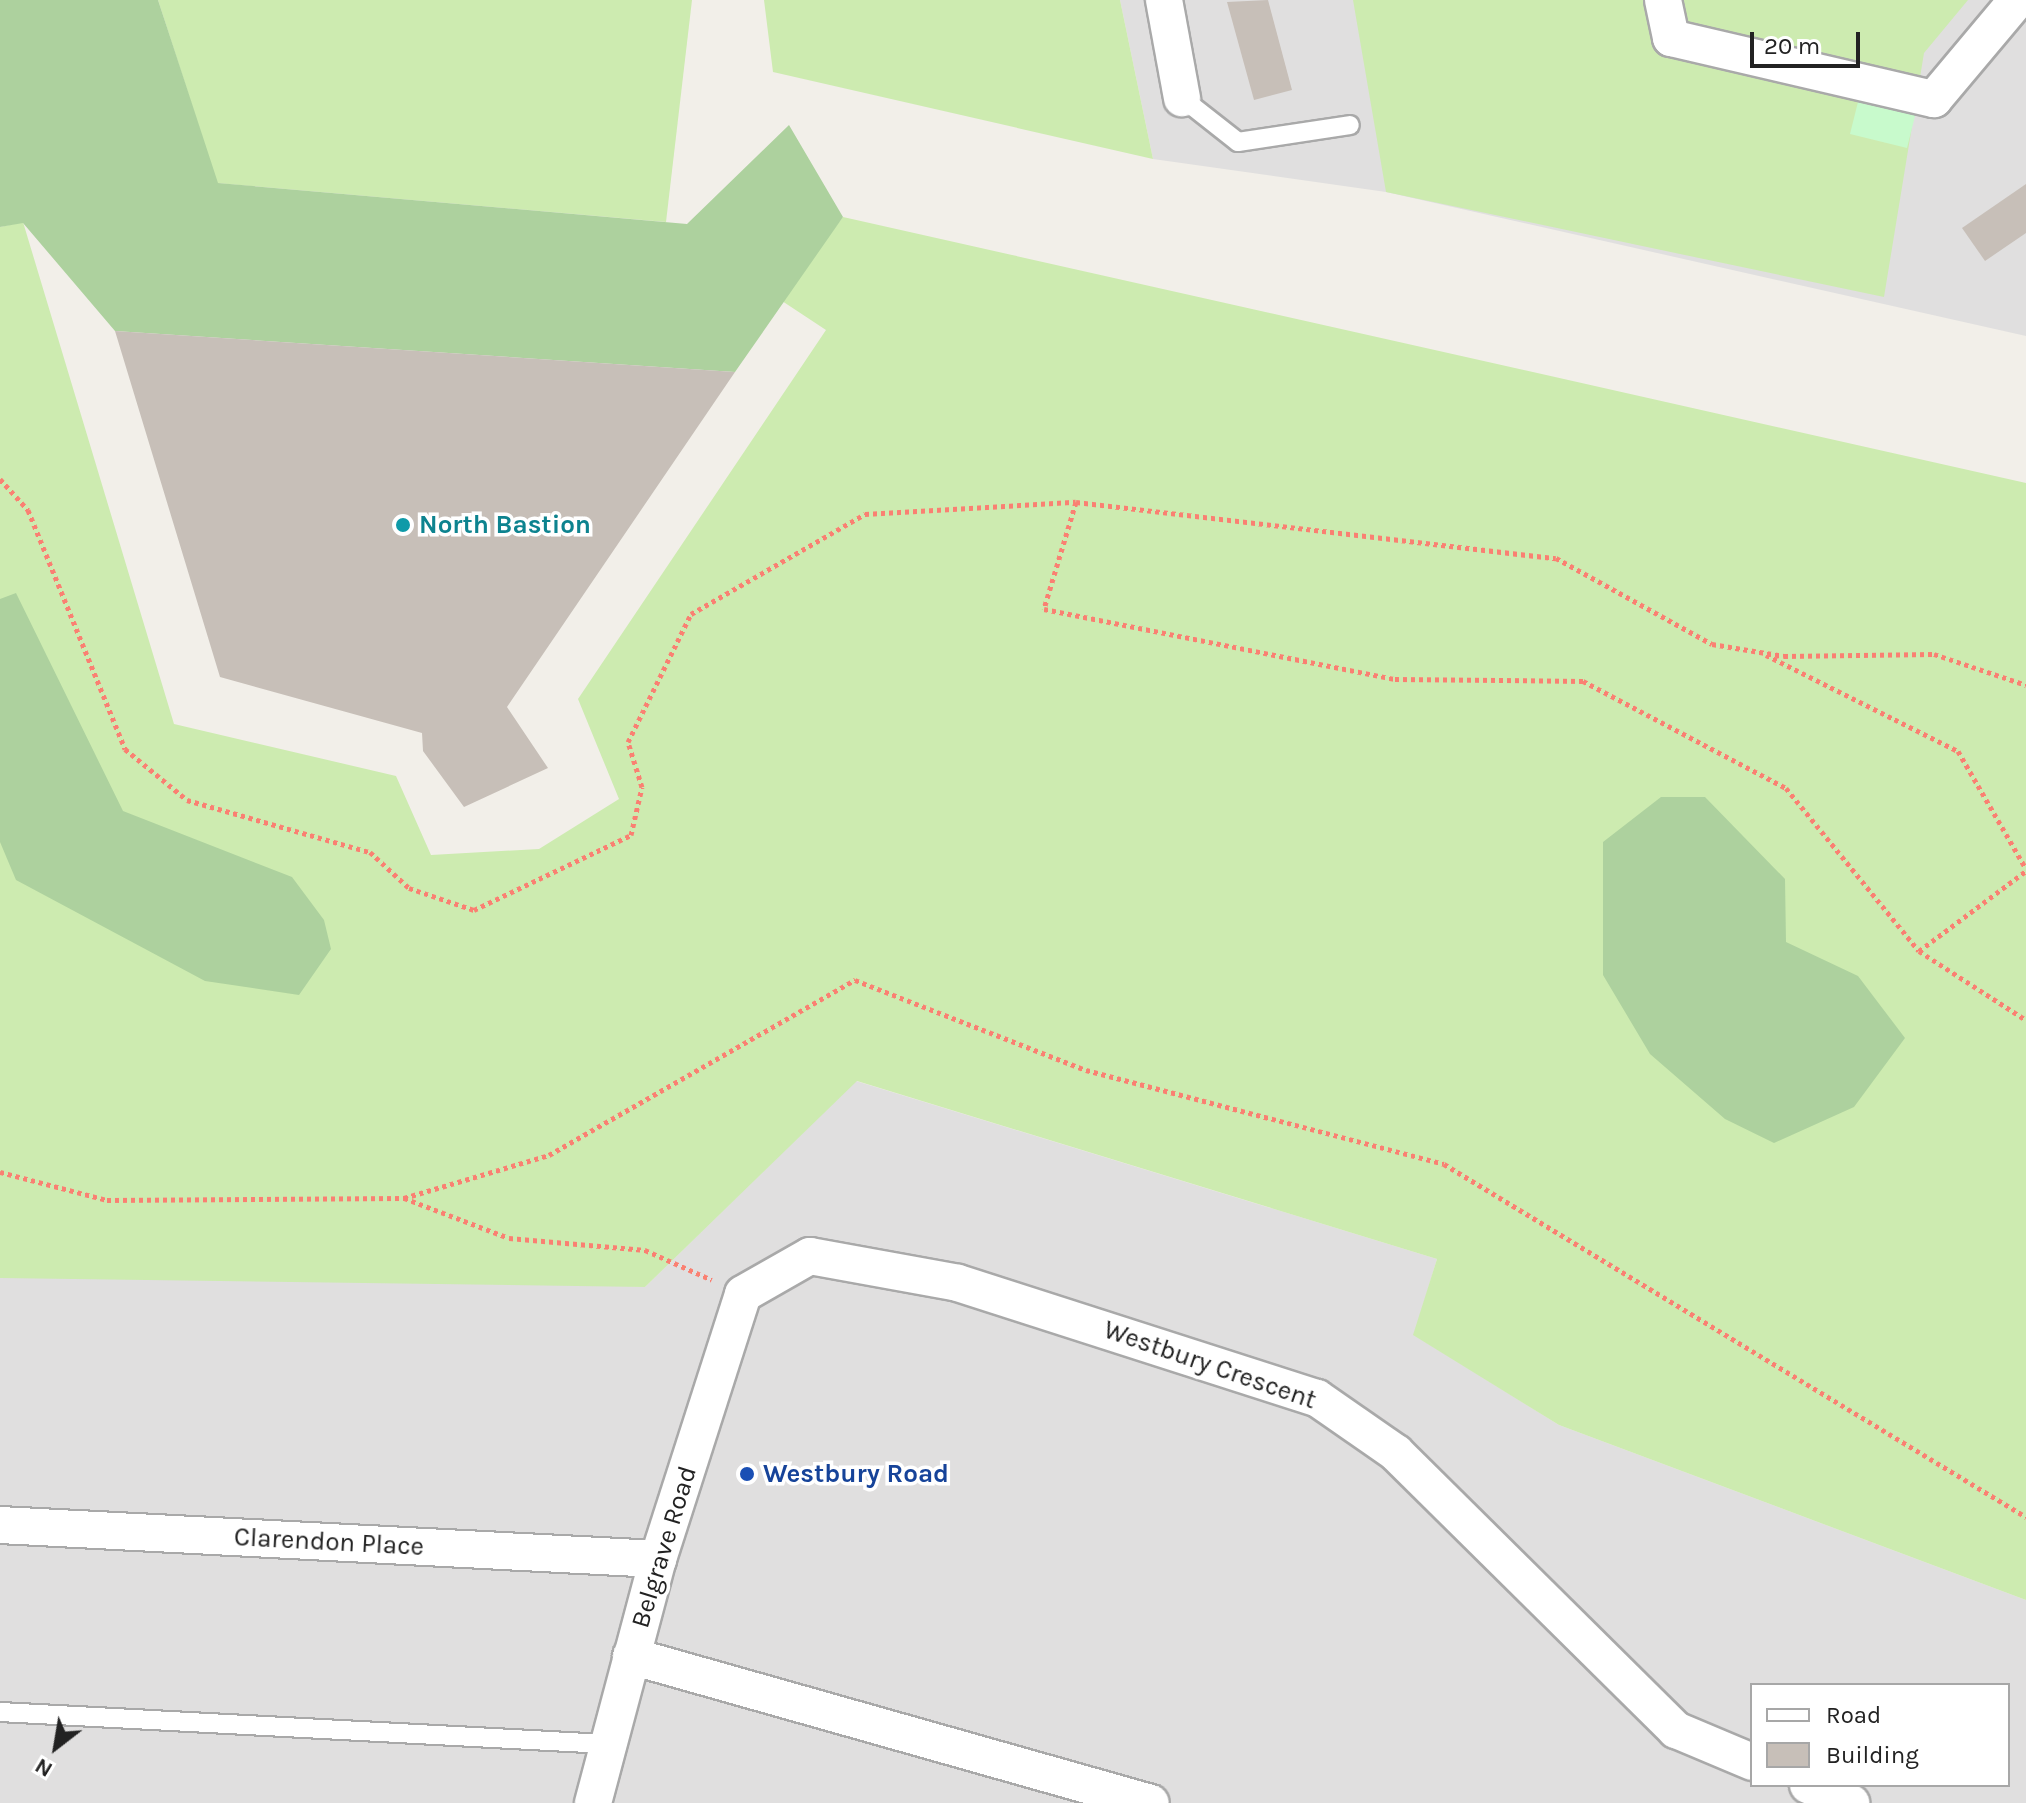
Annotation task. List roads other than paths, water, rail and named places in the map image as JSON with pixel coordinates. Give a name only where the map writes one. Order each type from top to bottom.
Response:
[{"type":"street","points":[[1164,0],[1182,98]]},
{"type":"street","points":[[1663,0],[1671,38],[1934,99],[2017,0]]},
{"type":"street","name":"Westbury Crescent","points":[[743,1294],[810,1256],[958,1283],[1317,1398],[1396,1453],[1676,1730],[1750,1761]]},
{"type":"street","name":"Belgrave Road","points":[[593,1803],[658,1559],[743,1294]]},
{"type":"street","name":"Clarendon Place","points":[[0,1525],[658,1559]]},
{"type":"street","points":[[631,1656],[1151,1803]]},
{"type":"street","points":[[1813,1787],[1851,1803]]},
{"type":"lane","points":[[1182,98],[1238,142],[1350,125]]},
{"type":"lane","points":[[0,1712],[607,1744]]},
{"type":"place","name":"North Bastion","points":[[403,525]]},
{"type":"place","name":"Westbury Road","points":[[747,1474]]}]
